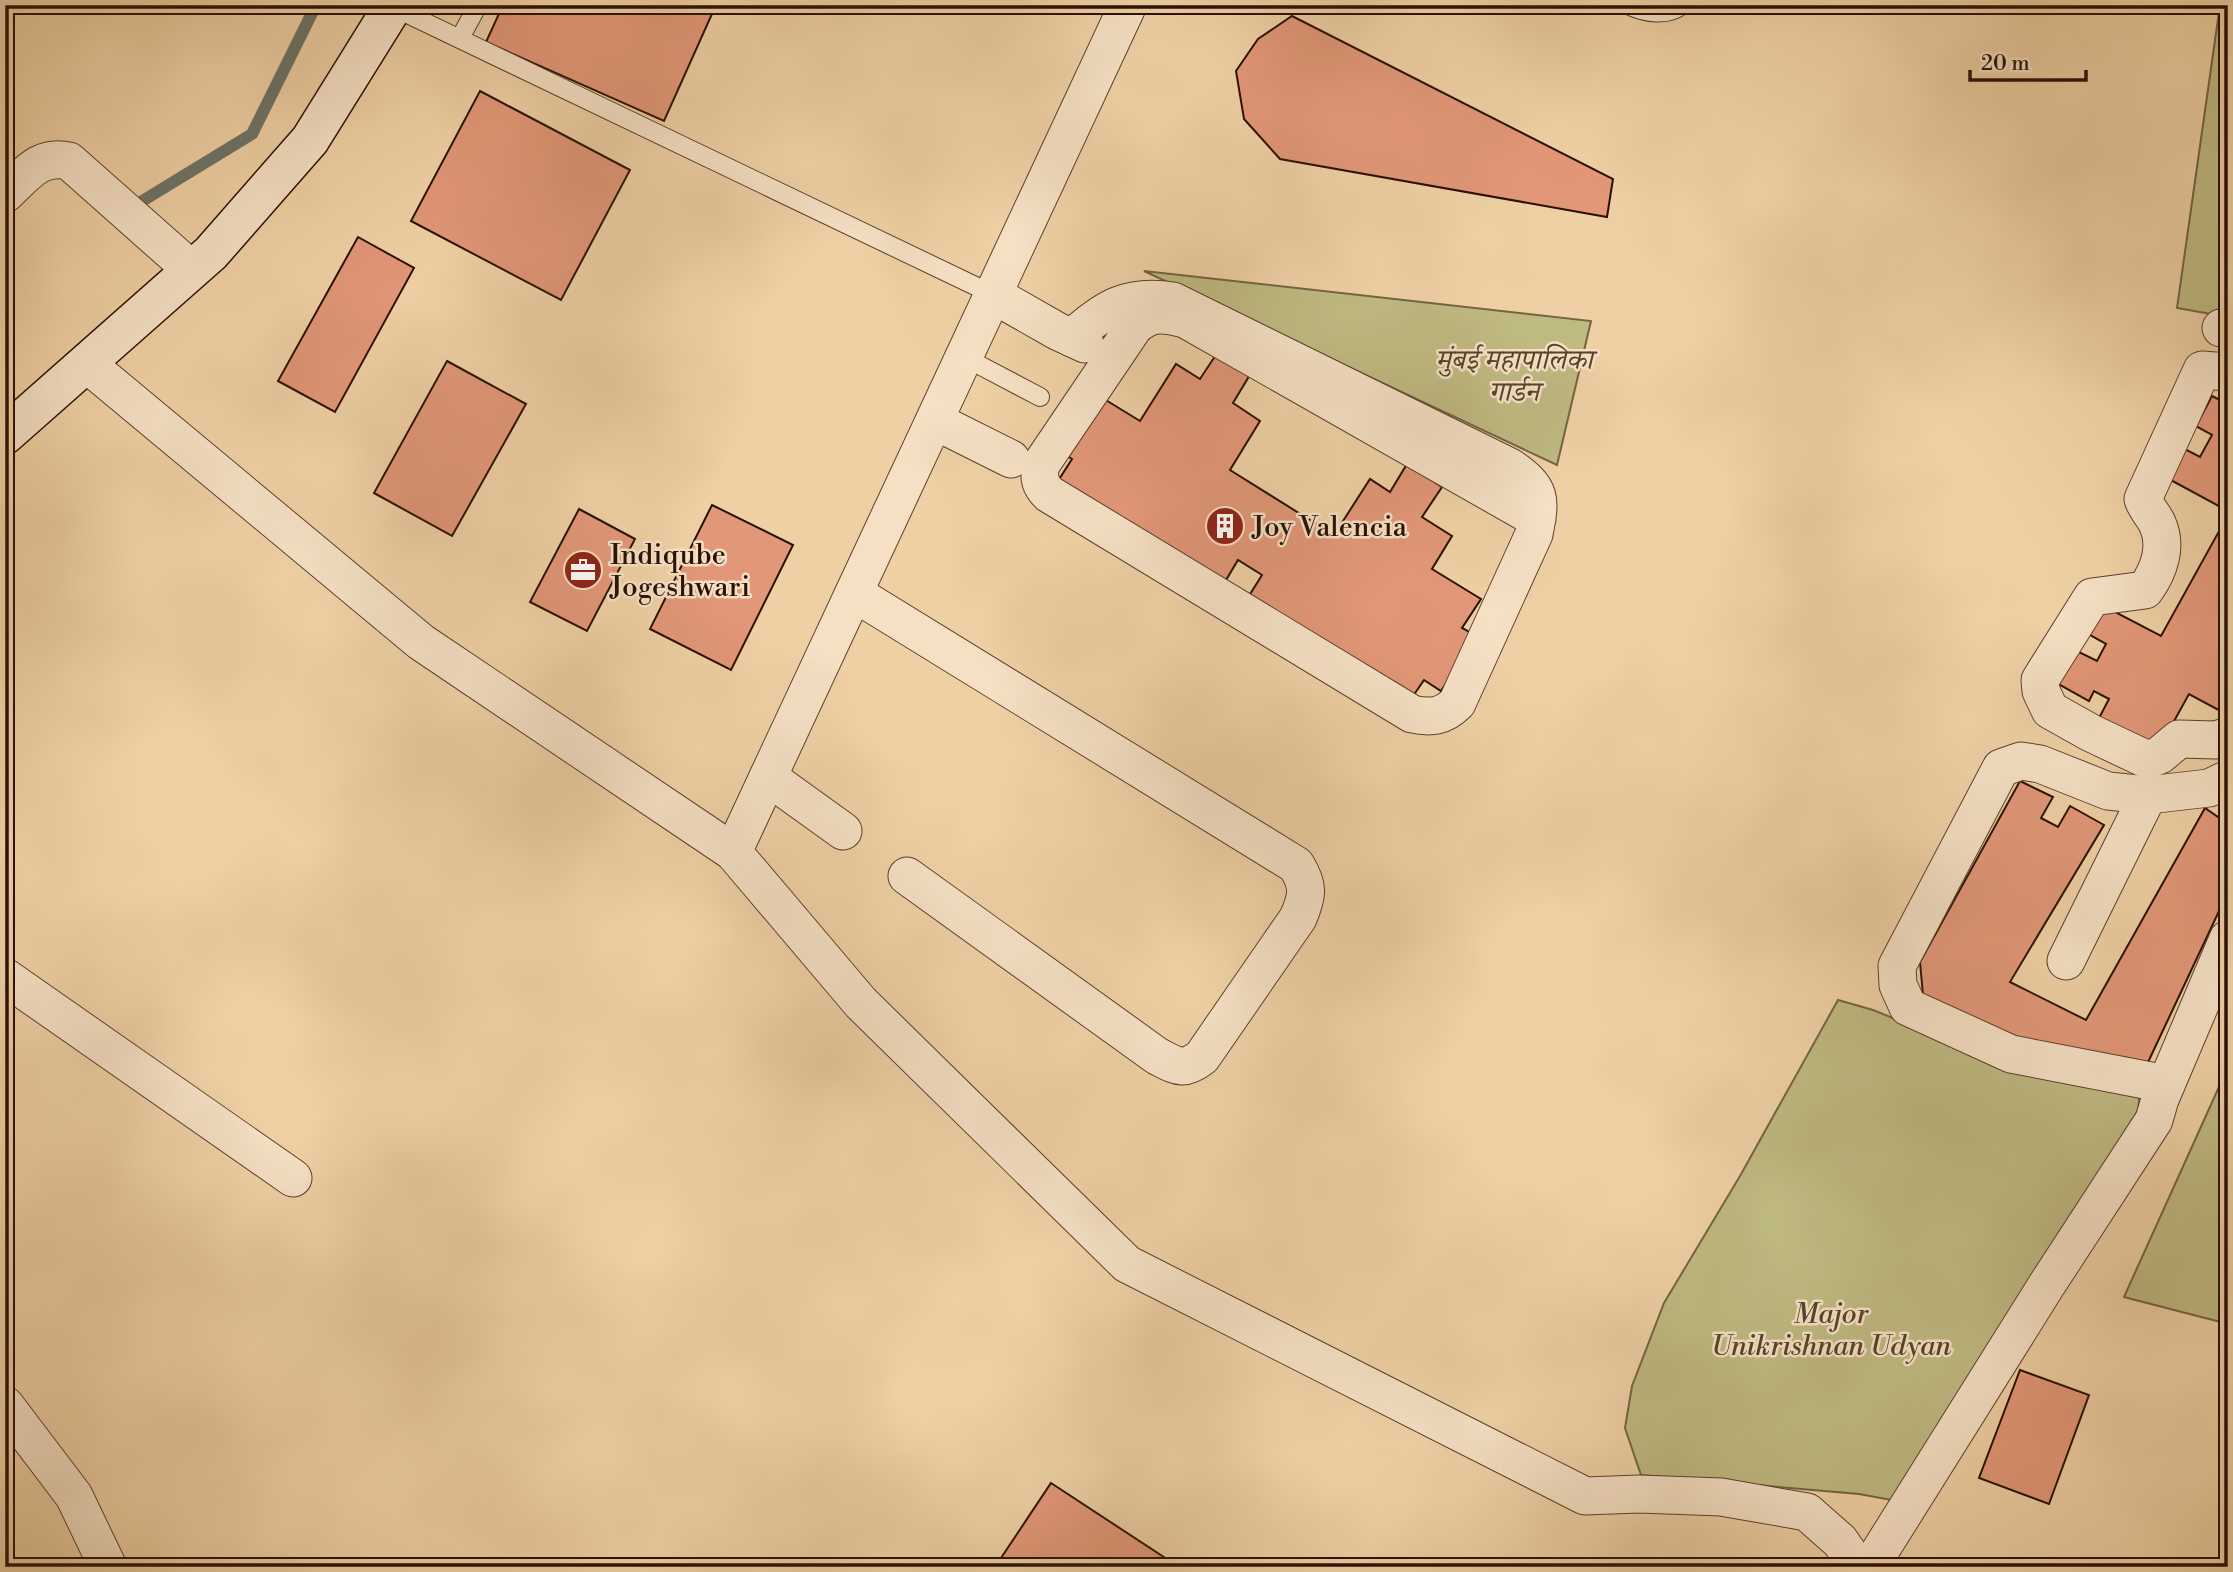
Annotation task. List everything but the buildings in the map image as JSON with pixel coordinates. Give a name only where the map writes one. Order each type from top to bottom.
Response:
[{"type":"main road","points":[[5,435],[211,253],[310,140],[394,6]]},
{"type":"street","points":[[733,852],[1128,5]]},
{"type":"street","points":[[5,194],[38,163],[54,158],[69,161],[192,270]]},
{"type":"street","points":[[992,294],[1079,341],[1087,324],[1117,305],[1136,298],[1152,297],[1173,301],[1510,467],[1526,478],[1538,495],[1536,519],[1534,534],[1457,703],[1440,716],[1412,714],[1049,494],[1042,488],[1040,466],[1134,327],[1153,314],[1168,315],[1185,319],[1536,519]]},
{"type":"street","points":[[86,365],[421,642],[733,852],[861,1003],[1127,1264],[1585,1496],[1639,1494],[1721,1497],[1807,1512],[1840,1541],[1858,1567]]},
{"type":"street","points":[[2228,372],[2202,370],[2143,499],[2162,539],[2160,560],[2154,577],[2145,590],[2092,597],[2040,680],[2041,691],[2050,710],[2148,760],[2160,755],[2179,738],[2216,740],[2228,736]]},
{"type":"street","points":[[935,421],[1011,459]]},
{"type":"street","points":[[854,593],[1296,865],[1305,880],[1307,899],[1298,918],[1202,1057],[1191,1066],[1182,1068],[1157,1056],[907,876]]},
{"type":"street","points":[[2166,1084],[2011,1054],[1908,1007],[1898,985],[1897,966],[2001,768],[2021,761],[2040,764],[2108,791],[2148,795],[2209,788],[2228,779]]},
{"type":"street","points":[[768,777],[844,831]]},
{"type":"street","points":[[2066,961],[2148,795]]},
{"type":"street","points":[[1870,1567],[2038,1297],[2154,1120],[2166,1084],[2228,939]]},
{"type":"street","points":[[5,977],[293,1178]]},
{"type":"street","points":[[5,1405],[74,1496],[108,1567]]},
{"type":"lane","points":[[460,38],[478,5]]},
{"type":"lane","points":[[1628,5],[1656,13],[1676,10],[1682,5]]},
{"type":"lane","points":[[394,6],[992,294]]},
{"type":"lane","points":[[964,357],[1040,397]]},
{"type":"green space","points":[[2220,5],[2228,5],[2228,317],[2177,308]]},
{"type":"green space","name":"मुंबई महापालिका गार्डन","points":[[1144,271],[1591,321],[1557,465]]},
{"type":"green space","name":"Major Unikrishnan Udyan","points":[[1838,1000],[1873,1010],[1982,1054],[2140,1094],[2138,1109],[2115,1177],[1913,1504],[1859,1494],[1641,1475],[1625,1428],[1632,1386],[1664,1303],[1740,1176]]},
{"type":"green space","points":[[2228,1067],[2228,1324],[2124,1297]]},
{"type":"waterway","points":[[139,203],[252,134],[316,5]]},
{"type":"place","name":"Joy Valencia","points":[[1225,526]]},
{"type":"place","name":"Indiqube Jogeshwari","points":[[583,570]]}]
